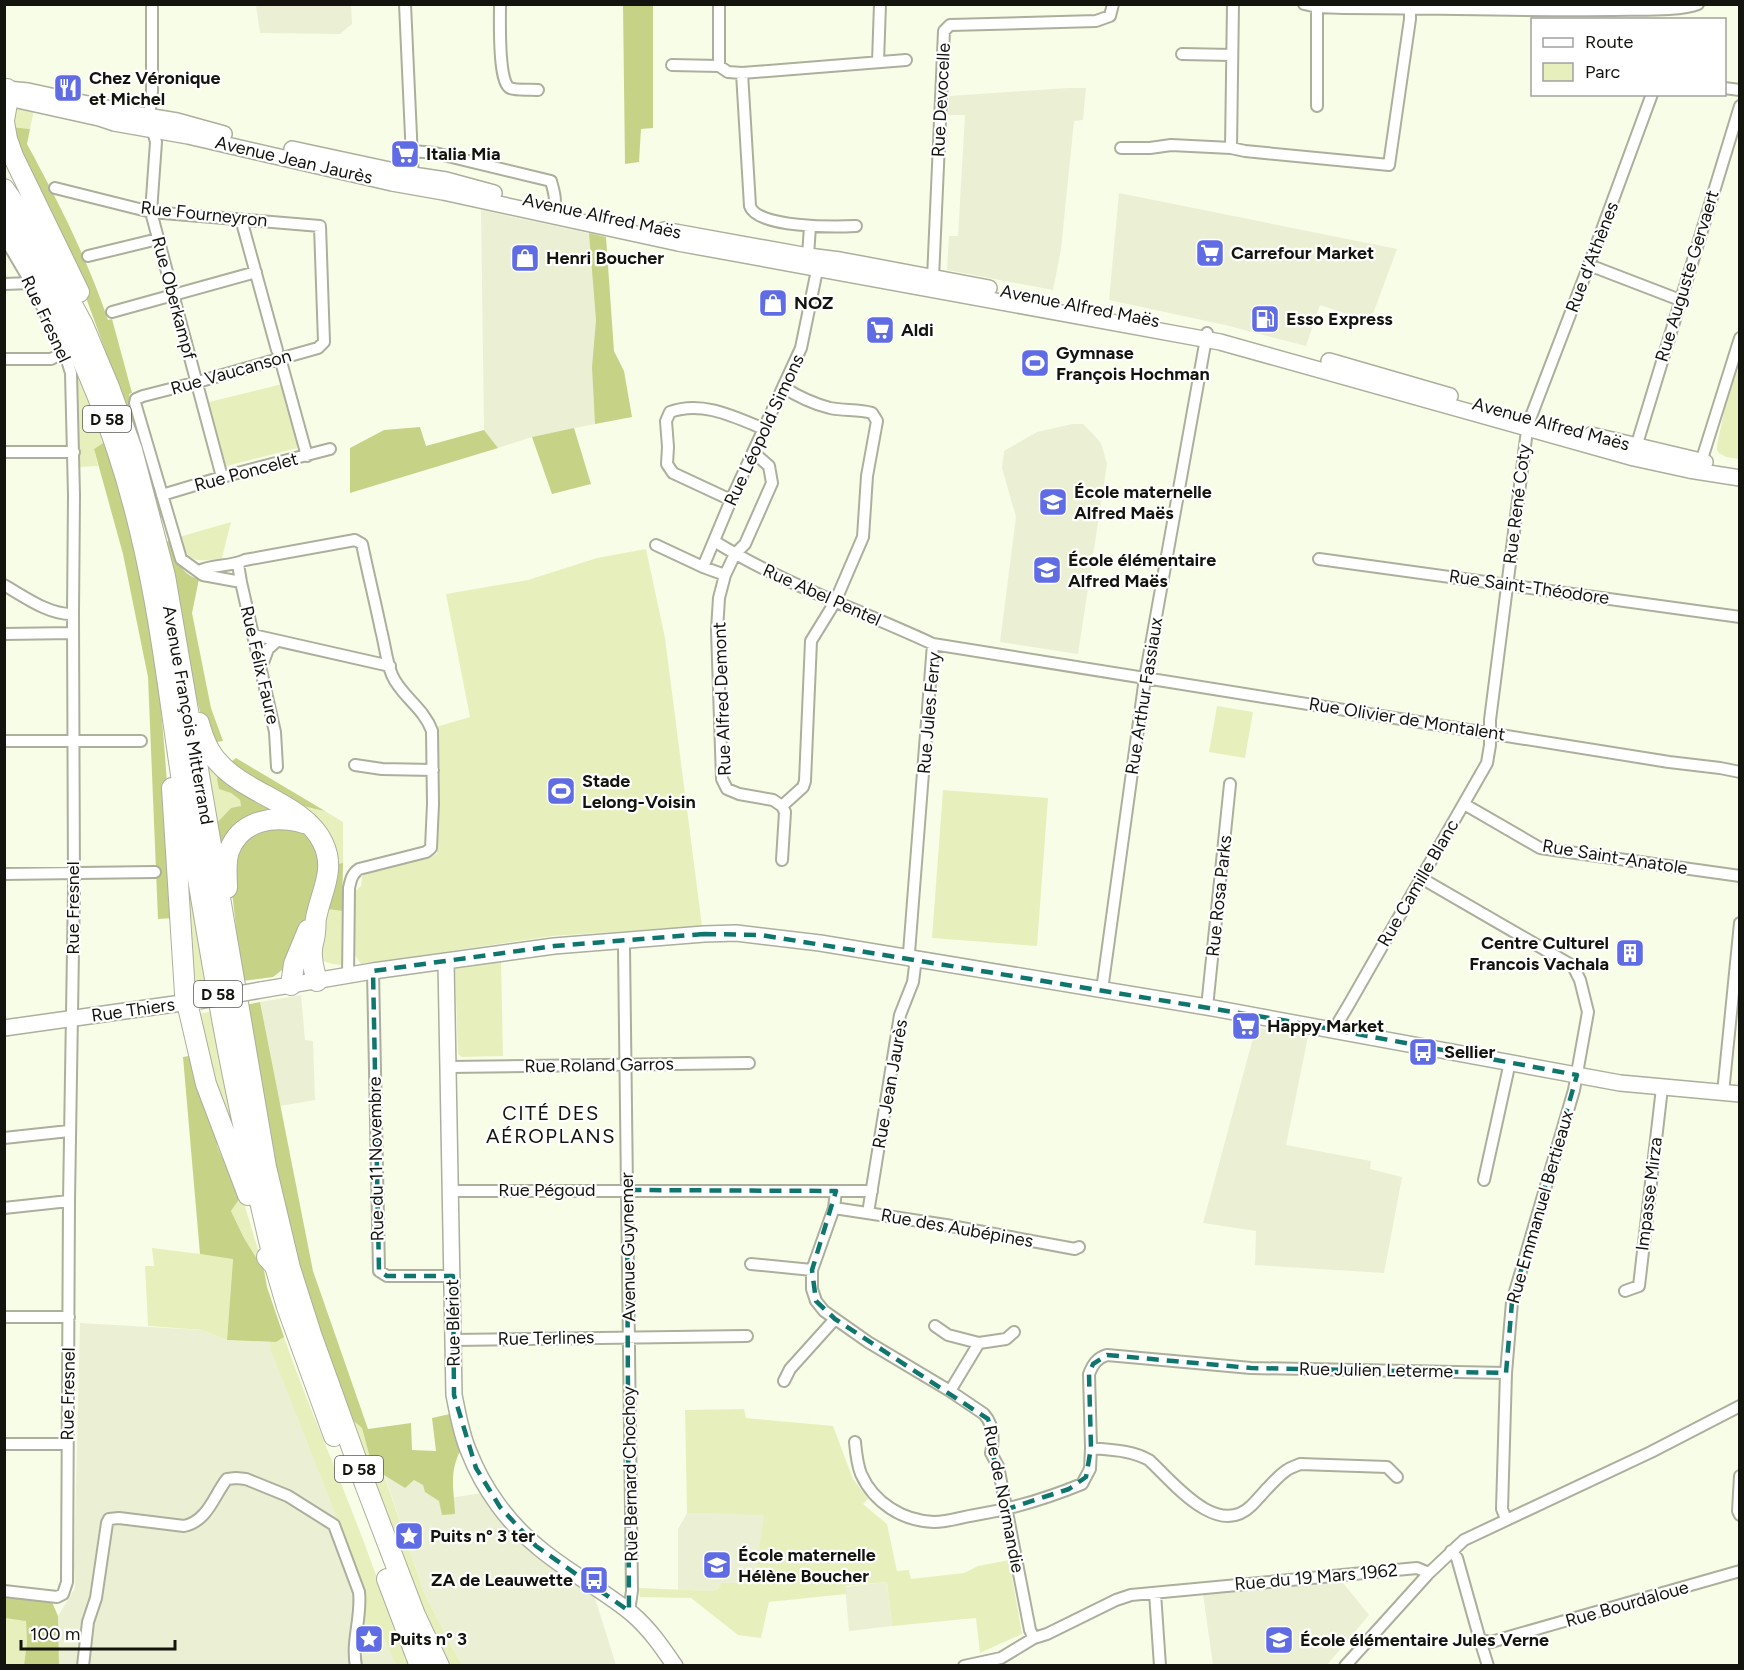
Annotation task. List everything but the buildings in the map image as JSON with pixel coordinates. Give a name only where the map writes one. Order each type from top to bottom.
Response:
[{"type":"highway","points":[[6,93],[4,121],[13,156],[76,286],[97,335],[96,355]]},
{"type":"highway","name":"Avenue François Mitterrand","points":[[4,189],[28,223],[96,355],[132,450],[153,528],[165,576],[283,1267]]},
{"type":"highway","name":"Avenue François Mitterrand","points":[[4,213],[26,248],[69,329],[97,391],[120,456],[140,529],[151,580],[223,1026],[254,1175],[283,1267]]},
{"type":"highway","points":[[180,666],[204,741],[219,764],[247,786],[295,812],[320,836],[324,844],[328,862],[325,891],[316,918],[308,929],[294,964],[291,985]]},
{"type":"highway","points":[[172,719],[169,751],[185,994],[193,1002],[206,1084],[252,1206],[263,1251],[283,1267]]},
{"type":"highway","points":[[225,928],[227,859],[239,835],[252,824],[262,821],[291,819],[309,825]]},
{"type":"highway","points":[[316,918],[312,951],[317,981]]},
{"type":"highway","name":"D 58","points":[[283,1267],[308,1366],[420,1665]]},
{"type":"highway","name":"D 58","points":[[283,1267],[312,1337],[415,1615],[439,1665]]},
{"type":"main road","name":"Avenue Jean Jaurès","points":[[6,93],[114,123],[151,124],[177,121],[413,181]]},
{"type":"main road","name":"Avenue Alfred Maës","points":[[413,181],[446,180],[552,211],[583,223],[678,243],[811,262],[840,260],[1146,319],[1207,336]]},
{"type":"main road","name":"Avenue Alfred Maës","points":[[552,211],[673,232],[811,262],[1207,336],[1252,341],[1652,462],[1740,478]]},
{"type":"main road","name":"Avenue Alfred Maës","points":[[1529,424],[1701,462],[1740,468]]},
{"type":"main road","name":"Rue Thiers","points":[[4,1029],[193,1002],[373,971],[554,946],[736,933],[808,941],[1207,1007],[1577,1076],[1662,1088],[1740,1094]]},
{"type":"main road","name":"Rue Blériot","points":[[446,961],[454,1395],[468,1452],[487,1489],[518,1529],[536,1546],[629,1611],[653,1635],[675,1665]]},
{"type":"street","name":"Rue Oberkampf","points":[[152,4],[151,124],[156,142],[151,212],[220,477]]},
{"type":"street","points":[[405,4],[413,181]]},
{"type":"street","points":[[500,4],[505,84],[509,88],[538,90]]},
{"type":"street","points":[[718,4],[719,66]]},
{"type":"street","points":[[878,62],[880,4]]},
{"type":"street","name":"Rue Devocelle","points":[[933,278],[944,31],[950,25],[1096,21],[1110,16],[1113,4]]},
{"type":"street","points":[[1231,148],[1233,4]]},
{"type":"street","points":[[1304,4],[1317,7],[1582,7],[1658,14],[1698,4]]},
{"type":"street","points":[[1317,7],[1317,106]]},
{"type":"street","points":[[1120,148],[1171,145],[1231,148],[1389,165],[1410,8]]},
{"type":"street","points":[[1182,54],[1232,55]]},
{"type":"street","points":[[672,65],[719,66],[728,72],[742,73],[906,60]]},
{"type":"street","points":[[742,73],[752,212],[761,218],[810,226],[856,226]]},
{"type":"street","name":"Rue d'Athènes","points":[[1529,424],[1651,96]]},
{"type":"street","name":"Rue Auguste Gervaert","points":[[1636,447],[1740,106]]},
{"type":"street","points":[[413,151],[435,153],[551,182],[555,199],[552,211]]},
{"type":"street","name":"Rue Fourneyron","points":[[55,188],[151,212],[320,226],[324,342]]},
{"type":"street","points":[[242,219],[307,456]]},
{"type":"street","name":"Rue Léopold Simons","points":[[703,567],[731,500],[801,348],[816,275],[811,262],[810,226]]},
{"type":"street","name":"Rue Fresnel","points":[[4,237],[31,283],[71,373],[74,452],[74,875],[69,1131],[67,1582],[63,1594],[57,1597],[4,1591]]},
{"type":"street","points":[[88,256],[158,239]]},
{"type":"street","points":[[1589,266],[1680,300]]},
{"type":"street","points":[[112,312],[256,272]]},
{"type":"street","points":[[4,284],[31,283]]},
{"type":"street","name":"Rue Arthur Fassiaux","points":[[1102,990],[1145,678],[1207,336]]},
{"type":"street","points":[[1701,462],[1740,338]]},
{"type":"street","name":"Rue Vaucanson","points":[[162,495],[135,403],[136,399],[195,383],[279,354],[318,348],[324,342]]},
{"type":"street","points":[[4,359],[51,359],[62,350]]},
{"type":"street","points":[[782,860],[785,812],[782,806],[803,787],[805,781],[811,641],[835,602],[863,537],[867,476],[877,421],[872,413],[860,409],[831,408],[783,387]]},
{"type":"street","points":[[731,500],[673,472],[667,464],[666,421],[670,412],[682,408],[704,408],[727,414],[764,429]]},
{"type":"street","name":"Rue René Coty","points":[[1490,733],[1529,424]]},
{"type":"street","name":"Rue Poncelet","points":[[162,495],[220,477],[330,449]]},
{"type":"street","points":[[4,452],[74,452]]},
{"type":"street","name":"Rue Alfred Demont","points":[[753,452],[769,466],[772,483],[745,543],[735,554],[725,575],[719,598],[717,630],[722,779],[728,789],[739,794],[773,800],[782,806]]},
{"type":"street","points":[[162,495],[181,559],[203,575],[241,582]]},
{"type":"street","points":[[199,571],[207,567],[238,564],[256,558],[359,541],[362,544],[393,677],[422,712],[432,731],[431,848],[426,852],[359,869],[354,873],[351,879],[348,976]]},
{"type":"street","name":"Rue Abel Pentel","points":[[714,541],[735,554],[835,602],[933,644]]},
{"type":"street","points":[[656,545],[725,575]]},
{"type":"street","name":"Rue Saint-Théodore","points":[[1319,559],[1740,617]]},
{"type":"street","name":"Rue Félix Faure","points":[[238,564],[275,732],[277,767]]},
{"type":"street","points":[[4,585],[54,612],[73,614]]},
{"type":"street","points":[[4,634],[73,633]]},
{"type":"street","points":[[253,635],[390,666]]},
{"type":"street","points":[[260,665],[268,649],[277,641]]},
{"type":"street","name":"Rue Jules Ferry","points":[[912,958],[909,953],[933,644],[1145,678]]},
{"type":"street","points":[[374,663],[385,650]]},
{"type":"street","name":"Rue Olivier de Montalent","points":[[1145,678],[1740,772]]},
{"type":"street","name":"Rue Camille Blanc","points":[[1338,1030],[1342,1016],[1486,763],[1490,733]]},
{"type":"street","points":[[4,741],[141,741]]},
{"type":"street","points":[[355,765],[382,769],[433,770]]},
{"type":"street","name":"Rue Rosa Parks","points":[[1207,1007],[1230,784]]},
{"type":"street","name":"Rue Saint-Anatole","points":[[1464,804],[1540,848],[1740,876]]},
{"type":"street","points":[[4,874],[155,873]]},
{"type":"street","name":"Rue Emmanuel Bertieaux","points":[[1421,878],[1573,966],[1580,980],[1588,1012],[1577,1076],[1512,1302],[1506,1373],[1503,1509],[1506,1520]]},
{"type":"street","points":[[1723,1093],[1739,931]]},
{"type":"street","name":"Avenue Guynemer","points":[[622,941],[624,948],[629,1337]]},
{"type":"street","name":"Rue Jean Jaurès","points":[[868,1213],[900,1015],[913,982],[915,966],[912,958]]},
{"type":"street","name":"Rue du 11 Novembre","points":[[373,971],[379,1271],[387,1276],[453,1276]]},
{"type":"street","points":[[1485,1180],[1510,1062]]},
{"type":"street","name":"Rue Roland Garros","points":[[449,1067],[749,1064]]},
{"type":"street","name":"Impasse Mirza","points":[[1625,1291],[1639,1286],[1662,1088]]},
{"type":"street","points":[[4,1138],[69,1131]]},
{"type":"street","name":"Rue Pégoud","points":[[451,1191],[872,1191]]},
{"type":"street","points":[[751,1264],[812,1270],[834,1208],[836,1191]]},
{"type":"street","points":[[4,1208],[69,1201]]},
{"type":"street","name":"Rue des Aubépines","points":[[834,1208],[946,1225],[1075,1249],[1078,1247]]},
{"type":"street","name":"Rue de Normandie","points":[[812,1270],[812,1289],[824,1311],[868,1342],[950,1391],[988,1419],[994,1441],[991,1453],[998,1466],[1030,1630],[1034,1638]]},
{"type":"street","points":[[4,1317],[69,1317]]},
{"type":"street","points":[[784,1381],[790,1369],[835,1319]]},
{"type":"street","points":[[935,1326],[948,1335],[979,1343],[1006,1339],[1014,1332]]},
{"type":"street","name":"Rue Terlines","points":[[454,1340],[747,1336]]},
{"type":"street","name":"Rue Bernard Chochoy","points":[[629,1337],[632,1592],[629,1611]]},
{"type":"street","points":[[950,1391],[979,1343]]},
{"type":"street","name":"Rue Julien Leterme","points":[[1091,1448],[1089,1374],[1093,1364],[1100,1357],[1107,1355],[1246,1367],[1506,1373]]},
{"type":"street","points":[[1345,1665],[1429,1573],[1451,1551],[1472,1535],[1651,1452],[1740,1406]]},
{"type":"street","points":[[855,1442],[861,1474],[879,1499],[894,1511],[914,1519],[936,1522],[1007,1509],[1082,1484],[1090,1469],[1091,1448],[1141,1455],[1199,1507],[1210,1513],[1221,1515],[1236,1515],[1247,1510],[1287,1470],[1300,1464],[1387,1467],[1397,1477]]},
{"type":"street","points":[[4,1444],[66,1444]]},
{"type":"street","points":[[1740,1476],[1738,1511],[1740,1515]]},
{"type":"street","points":[[83,1665],[88,1622],[96,1598],[109,1519],[118,1518],[184,1526],[192,1524],[214,1502],[222,1485],[228,1479],[236,1478],[246,1479],[288,1496],[327,1520],[337,1530],[359,1592],[354,1653],[356,1665]]},
{"type":"street","points":[[1451,1551],[1457,1558],[1488,1665]]},
{"type":"street","name":"Rue du 19 Mars 1962","points":[[1002,1662],[1034,1638],[1131,1595],[1417,1568],[1429,1573]]},
{"type":"street","name":"Rue Bourdaloue","points":[[1480,1640],[1491,1642],[1740,1571]]},
{"type":"street","points":[[1155,1593],[1161,1665]]},
{"type":"street","points":[[964,1665],[1002,1662]]},
{"type":"highlighted area","points":[[704,934],[761,935],[1282,1020],[1577,1075],[1512,1302],[1506,1373],[1251,1368],[1107,1355],[1093,1364],[1089,1374],[1091,1448],[1086,1477],[1069,1489],[1007,1509],[998,1466],[991,1453],[994,1441],[988,1419],[835,1319],[816,1301],[812,1270],[836,1191],[627,1190],[629,1611],[536,1546],[500,1507],[476,1468],[454,1395],[453,1276],[387,1276],[379,1271],[373,971],[554,946]]},
{"type":"shaded area","points":[[256,5],[351,5],[352,24],[340,34],[260,33]]},
{"type":"shaded area","points":[[1086,88],[1083,120],[1074,121],[1061,249],[1053,290],[947,270],[949,236],[958,236],[965,115],[948,115],[949,96]]},
{"type":"shaded area","points":[[1119,193],[1397,249],[1370,322],[1320,305],[1306,346],[1225,325],[1109,300]]},
{"type":"shaded area","points":[[481,210],[601,236],[619,419],[532,437],[498,448],[484,430]]},
{"type":"shaded area","points":[[1072,424],[1083,424],[1101,443],[1107,464],[1078,654],[1000,642],[1016,517],[1002,468],[1004,451],[1037,432]]},
{"type":"shaded area","points":[[301,995],[305,1040],[313,1041],[315,1100],[280,1106],[260,1002]]},
{"type":"shaded area","points":[[1256,1027],[1308,1037],[1286,1145],[1371,1161],[1370,1169],[1402,1177],[1384,1273],[1255,1265],[1256,1231],[1203,1223]]},
{"type":"shaded area","points":[[80,1323],[202,1330],[227,1340],[276,1342],[404,1665],[59,1665],[58,1616],[75,1588]]},
{"type":"shaded area","points":[[375,1447],[450,1498],[482,1493],[516,1536],[548,1565],[595,1598],[616,1665],[463,1665],[424,1592]]},
{"type":"shaded area","name":"École maternelle Hélène Boucher","points":[[687,1513],[765,1514],[754,1583],[723,1583],[718,1589],[711,1591],[678,1590],[678,1529]]},
{"type":"shaded area","name":"École élémentaire Jules Verne","points":[[1340,1579],[1369,1615],[1327,1665],[1213,1665],[1203,1594]]},
{"type":"shaded area","points":[[887,1582],[892,1626],[849,1631],[845,1587]]},
{"type":"green space","points":[[623,5],[653,5],[653,128],[641,129],[639,162],[625,164]]},
{"type":"green space","points":[[20,107],[34,110],[30,129],[11,127],[16,110]]},
{"type":"green space","points":[[11,127],[30,129],[27,144],[71,230],[108,320],[112,319],[132,393],[129,394],[164,516],[158,520],[116,380],[81,284]]},
{"type":"green space","points":[[589,233],[606,237],[614,351],[624,371],[632,417],[595,424],[592,367],[596,320]]},
{"type":"green space","points":[[1739,357],[1740,459],[1726,457],[1717,450],[1726,403]]},
{"type":"green space","points":[[79,373],[106,441],[94,449],[98,466],[79,467],[74,375]]},
{"type":"green space","points":[[282,384],[298,448],[226,466],[209,402]]},
{"type":"green space","points":[[420,427],[426,446],[484,430],[498,448],[350,493],[350,448],[384,430]]},
{"type":"green space","points":[[574,428],[591,484],[552,494],[532,437]]},
{"type":"green space","points":[[106,441],[135,548],[149,613],[163,727],[175,918],[158,919],[148,677],[123,554],[94,449]]},
{"type":"green space","points":[[231,522],[222,558],[194,559],[182,546],[179,537]]},
{"type":"green space","points":[[171,540],[183,569],[192,577],[199,579],[192,613],[211,708],[223,741],[210,743],[189,670],[164,543]]},
{"type":"green space","name":"Stade Lelong-Voisin","points":[[646,549],[665,638],[702,926],[553,936],[361,964],[355,955],[353,893],[361,886],[362,877],[367,871],[437,854],[436,727],[470,717],[446,594],[528,580],[597,558]]},
{"type":"green space","points":[[1217,706],[1253,712],[1245,758],[1209,752]]},
{"type":"green space","points":[[205,752],[231,793],[240,800],[241,806],[214,826]]},
{"type":"green space","points":[[236,758],[325,811],[287,799],[227,765]]},
{"type":"green space","points":[[220,771],[267,802],[270,816],[227,846],[221,843],[214,826],[231,808],[241,806],[240,800],[231,793],[219,789],[217,779]]},
{"type":"green space","points":[[943,790],[1048,798],[1037,946],[932,938]]},
{"type":"green space","points":[[296,803],[325,811],[343,822],[343,863],[336,864]]},
{"type":"green space","points":[[183,816],[210,986],[195,989],[191,988]]},
{"type":"green space","points":[[288,826],[312,835],[321,866],[312,904],[282,970],[273,977],[242,981],[232,892],[233,862],[249,834]]},
{"type":"green space","points":[[343,863],[342,911],[327,909],[336,864]]},
{"type":"green space","points":[[327,909],[342,911],[341,965],[328,963],[317,955]]},
{"type":"green space","points":[[501,960],[503,1056],[462,1057],[458,1054],[455,969]]},
{"type":"green space","points":[[260,1002],[313,1271],[368,1429],[411,1423],[412,1450],[436,1451],[432,1418],[450,1414],[460,1451],[453,1474],[455,1514],[442,1515],[439,1501],[425,1492],[423,1485],[414,1480],[405,1488],[384,1475],[370,1458],[362,1428],[351,1419],[305,1288],[282,1203],[246,1005]]},
{"type":"green space","points":[[214,1011],[240,1149],[225,1118],[197,1015]]},
{"type":"green space","points":[[194,1055],[216,1125],[217,1146],[240,1198],[231,1211],[244,1238],[264,1270],[267,1287],[284,1337],[276,1342],[227,1340],[233,1259],[200,1254],[183,1057]]},
{"type":"green space","points":[[216,1125],[238,1183],[264,1270],[244,1238],[231,1211],[240,1198],[217,1146]]},
{"type":"green space","points":[[152,1248],[233,1258],[227,1340],[202,1330],[148,1326],[145,1266],[154,1266]]},
{"type":"green space","points":[[284,1337],[386,1601],[414,1665],[396,1665],[379,1627],[363,1625],[365,1589],[270,1348],[270,1341],[276,1342]]},
{"type":"green space","points":[[744,1409],[746,1418],[833,1426],[853,1479],[868,1499],[863,1504],[887,1524],[897,1571],[909,1570],[911,1579],[964,1573],[978,1566],[1009,1560],[1022,1634],[980,1653],[976,1618],[892,1626],[887,1582],[846,1586],[846,1594],[769,1602],[761,1638],[738,1635],[691,1598],[640,1597],[639,1588],[711,1591],[718,1589],[722,1583],[754,1583],[764,1515],[687,1513],[685,1410]]},
{"type":"green space","points":[[351,1419],[362,1428],[370,1458],[384,1475],[424,1592],[463,1665],[447,1665],[416,1596]]},
{"type":"green space","points":[[5,1596],[52,1602],[58,1616],[59,1665],[24,1665],[27,1642],[26,1621],[5,1618]]},
{"type":"green space","points":[[5,1618],[26,1620],[27,1642],[24,1665],[5,1666]]},
{"type":"place","name":"Chez Véronique et Michel","points":[[68,88]]},
{"type":"place","name":"Italia Mia","points":[[405,154]]},
{"type":"place","name":"Carrefour Market","points":[[1210,253]]},
{"type":"place","name":"Henri Boucher","points":[[525,258]]},
{"type":"place","name":"NOZ","points":[[773,303]]},
{"type":"place","name":"Esso Express","points":[[1265,319]]},
{"type":"place","name":"Aldi","points":[[880,330]]},
{"type":"place","name":"Gymnase François Hochman","points":[[1035,363]]},
{"type":"place","name":"École maternelle Alfred Maës","points":[[1053,502]]},
{"type":"place","name":"École élémentaire Alfred Maës","points":[[1047,570]]},
{"type":"place","name":"Stade Lelong-Voisin","points":[[561,791]]},
{"type":"place","name":"Centre Culturel Francois Vachala","points":[[1630,953]]},
{"type":"place","name":"Happy Market","points":[[1246,1026]]},
{"type":"place","name":"Sellier","points":[[1423,1052]]},
{"type":"place","name":"Puits n° 3 ter","points":[[409,1536]]},
{"type":"place","name":"École maternelle Hélène Boucher","points":[[717,1565]]},
{"type":"place","name":"ZA de Leauwette","points":[[594,1580]]},
{"type":"place","name":"Puits n° 3","points":[[369,1639]]},
{"type":"place","name":"École élémentaire Jules Verne","points":[[1279,1640]]},
{"type":"district","name":"CITÉ DES AÉROPLANS","points":[[551,1124]]}]
